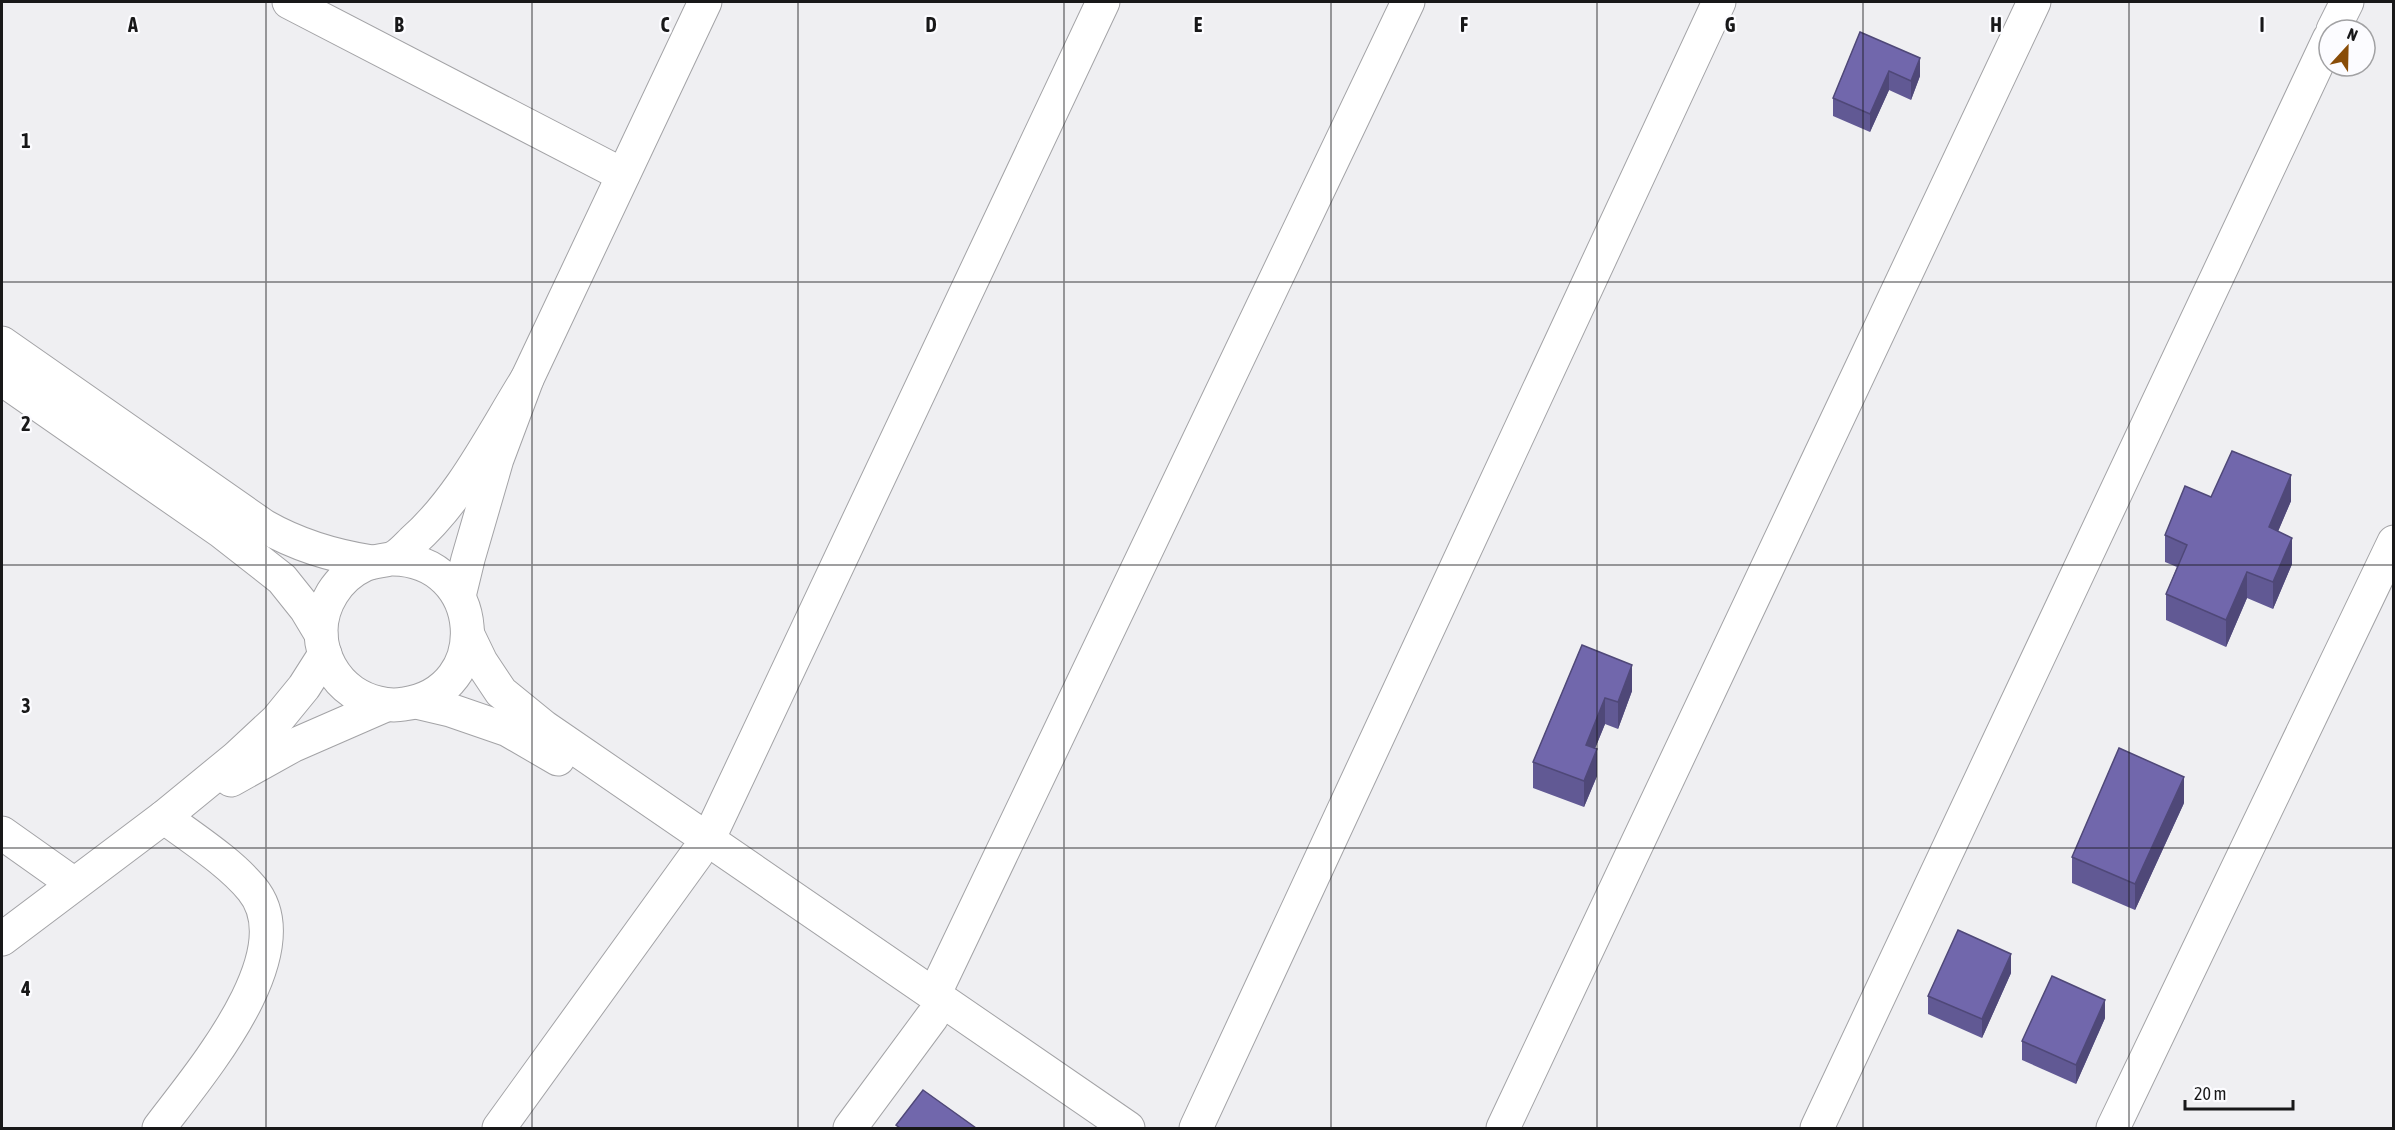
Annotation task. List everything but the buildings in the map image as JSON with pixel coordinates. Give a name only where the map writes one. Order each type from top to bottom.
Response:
[{"type":"street","points":[[289,2],[623,175]]},
{"type":"street","points":[[459,596],[497,459],[527,380],[705,2]]},
{"type":"street","points":[[499,1128],[702,847],[1103,2]]},
{"type":"street","points":[[850,1128],[933,1006],[1408,2]]},
{"type":"street","points":[[1196,1128],[1719,2]]},
{"type":"street","points":[[1503,1128],[2034,2]]},
{"type":"street","points":[[2339,18],[2347,2]]},
{"type":"street","points":[[1817,1128],[2317,65]]},
{"type":"street","points":[[2,343],[264,526],[285,538],[337,557],[413,561],[431,568],[447,581],[459,596],[466,615],[468,635],[465,654],[450,681],[435,693],[401,703],[292,746],[164,817]]},
{"type":"street","points":[[2,379],[222,532],[282,579],[306,609],[334,673],[348,689],[366,699],[450,710],[508,730],[702,847]]},
{"type":"street","points":[[2,939],[164,817],[236,759],[277,720],[304,687],[323,644],[324,613],[332,593],[345,577],[382,560],[437,516],[464,480],[527,380]]},
{"type":"street","points":[[2113,1128],[2394,542]]},
{"type":"street","points":[[468,635],[481,662],[501,692],[702,847],[933,1006],[1128,1128]]},
{"type":"street","points":[[159,1128],[246,1004],[264,958],[267,916],[253,890],[211,852],[164,817]]},
{"type":"street","points":[[2,833],[74,884]]},
{"type":"street","points":[[933,1006],[1091,1128]]}]
